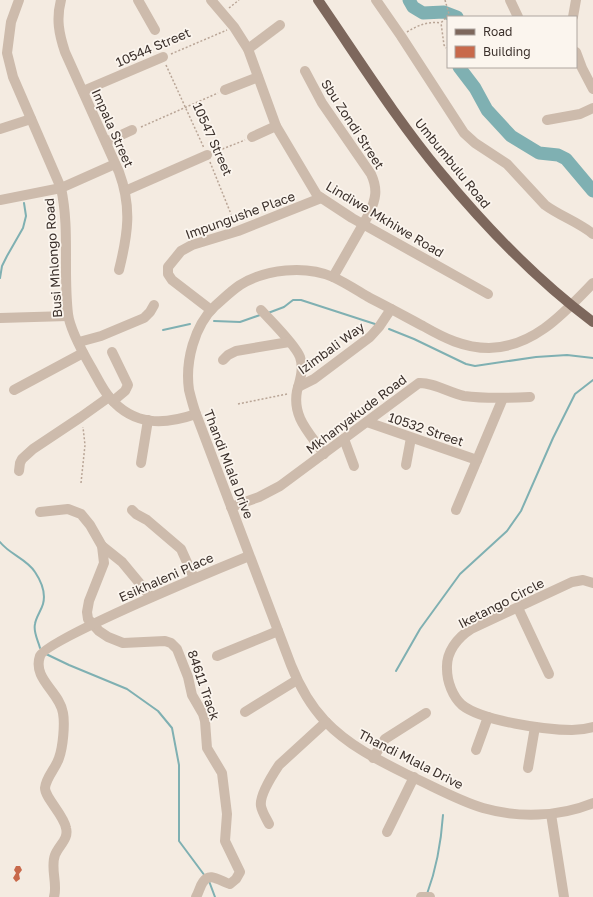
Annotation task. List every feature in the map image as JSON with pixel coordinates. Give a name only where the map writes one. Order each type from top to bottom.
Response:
[{"type":"main road","name":"Umbumbulu Road","points":[[318,0],[397,114],[441,173],[531,270],[571,306],[593,322]]},
{"type":"street","name":"Busi Mhlongo Road","points":[[19,0],[11,22],[7,53],[13,77],[61,188],[65,205],[68,316],[73,331],[83,353],[111,399],[124,411],[131,415],[156,422],[169,422],[196,414]]},
{"type":"street","name":"Impala Street","points":[[61,0],[58,22],[60,40],[106,142],[125,191],[128,211],[127,232],[119,270]]},
{"type":"street","points":[[138,0],[155,30]]},
{"type":"street","name":"Lindiwe Mkhiwe Road","points":[[211,0],[234,27],[248,49],[270,114],[314,191],[321,198],[364,224],[488,294]]},
{"type":"street","points":[[376,0],[464,133],[475,143],[507,164],[545,205],[579,224],[593,234]]},
{"type":"street","points":[[510,0],[518,16]]},
{"type":"street","points":[[573,16],[576,0]]},
{"type":"street","points":[[248,49],[280,25]]},
{"type":"street","points":[[577,55],[593,89]]},
{"type":"street","name":"10544 Street","points":[[83,92],[163,58]]},
{"type":"street","name":"Sbu Zondi Street","points":[[305,71],[322,103],[374,180],[376,191],[376,197],[364,224],[333,277]]},
{"type":"street","points":[[225,90],[258,77]]},
{"type":"street","points":[[547,120],[580,114],[593,108]]},
{"type":"street","points":[[0,129],[31,119]]},
{"type":"street","points":[[252,137],[276,126]]},
{"type":"street","points":[[106,142],[132,130]]},
{"type":"street","points":[[125,191],[207,156]]},
{"type":"street","points":[[0,200],[61,188],[115,164]]},
{"type":"street","name":"Impungushe Place","points":[[211,310],[172,280],[168,274],[168,268],[181,251],[197,243],[238,231],[321,198]]},
{"type":"street","name":"Thandi Mlala Drive","points":[[593,283],[553,323],[541,332],[516,343],[490,348],[457,343],[443,337],[333,277],[305,270],[270,273],[254,278],[240,285],[211,310],[200,328],[189,359],[189,389],[196,414],[249,556],[297,680],[308,700],[326,722],[344,739],[374,758],[459,799],[482,808],[519,814],[551,814],[593,803]]},
{"type":"street","points":[[79,342],[102,336],[144,318],[154,305]]},
{"type":"street","name":"Izimbali Way","points":[[298,390],[370,337],[379,328],[391,309]]},
{"type":"street","points":[[261,310],[289,342],[299,356],[302,369],[296,402],[298,416],[324,454]]},
{"type":"street","points":[[0,318],[68,316]]},
{"type":"street","points":[[223,360],[228,355],[236,351],[289,342]]},
{"type":"street","points":[[20,471],[20,463],[25,455],[81,417],[125,391],[128,385],[112,352]]},
{"type":"street","points":[[14,390],[83,353]]},
{"type":"street","name":"Mkhanyakude Road","points":[[231,507],[259,497],[276,488],[421,383],[463,396],[530,398]]},
{"type":"street","points":[[456,510],[503,398]]},
{"type":"street","points":[[141,463],[148,420]]},
{"type":"street","name":"10532 Street","points":[[367,422],[477,460]]},
{"type":"street","points":[[406,465],[411,438]]},
{"type":"street","points":[[344,439],[354,466]]},
{"type":"street","points":[[40,512],[68,509],[81,514],[90,524],[102,546],[104,563],[86,612],[88,619],[93,624]]},
{"type":"street","points":[[132,510],[147,520],[181,549],[194,578]]},
{"type":"street","points":[[102,546],[122,562],[151,597]]},
{"type":"street","name":"Esikhaleni Place","points":[[54,897],[54,860],[55,855],[66,838],[66,828],[58,812],[47,796],[45,788],[46,783],[60,758],[64,720],[59,702],[40,674],[41,654],[46,649],[93,624],[194,578],[249,556]]},
{"type":"street","name":"Iketango Circle","points":[[592,581],[578,580],[572,582],[471,629],[464,634],[454,646],[448,660],[447,674],[449,684],[457,699],[470,710],[488,717],[535,727],[572,730],[593,727]]},
{"type":"street","points":[[518,608],[549,674]]},
{"type":"street","name":"84611 Track","points":[[93,624],[103,634],[123,643],[159,641],[171,643],[180,654],[192,694],[203,714],[207,748],[220,769],[224,782],[227,814],[225,841],[240,874],[234,882],[230,884],[213,876],[208,878],[203,881],[196,897]]},
{"type":"street","points":[[216,656],[278,631]]},
{"type":"street","points":[[245,712],[297,680]]},
{"type":"street","points":[[374,758],[385,739],[426,713]]},
{"type":"street","points":[[476,750],[488,717]]},
{"type":"street","points":[[270,824],[262,810],[261,802],[274,773],[279,765],[326,722]]},
{"type":"street","points":[[528,768],[535,727]]},
{"type":"street","points":[[387,832],[414,777]]},
{"type":"street","points":[[551,814],[564,897]]},
{"type":"street","points":[[421,897],[430,897]]},
{"type":"path","points":[[223,13],[239,0]]},
{"type":"path","points":[[445,0],[449,14],[447,16]]},
{"type":"path","points":[[446,48],[441,23],[447,16]]},
{"type":"path","points":[[401,36],[422,24],[434,22],[441,23]]},
{"type":"path","name":"10544 Street","points":[[163,58],[234,27]]},
{"type":"path","name":"10547 Street","points":[[163,58],[207,156],[238,231]]},
{"type":"path","points":[[132,130],[225,90]]},
{"type":"path","points":[[207,156],[252,137]]},
{"type":"path","points":[[238,404],[298,390]]},
{"type":"path","points":[[81,417],[85,445],[81,483]]},
{"type":"building","points":[[16,866],[20,866],[22,870],[19,874],[20,879],[16,882],[13,878],[16,873],[14,870]]},
{"type":"waterway","points":[[409,0],[413,7],[423,13],[444,12],[454,16]]},
{"type":"waterway","points":[[460,68],[475,88],[487,110],[511,136],[539,153],[558,155],[566,159],[593,191]]},
{"type":"waterway","points":[[0,278],[2,266],[23,228],[26,216],[24,203]]},
{"type":"waterway","points":[[268,313],[284,307],[293,300],[301,300],[375,324]]},
{"type":"waterway","points":[[214,321],[240,322],[260,315]]},
{"type":"waterway","points":[[163,330],[190,324]]},
{"type":"waterway","points":[[389,329],[414,339],[466,364],[475,366],[536,357],[567,355],[593,358]]},
{"type":"waterway","points":[[396,671],[420,629],[460,574],[507,531],[521,511],[553,438],[575,394],[593,380]]},
{"type":"waterway","points":[[0,542],[8,550],[32,567],[41,583],[44,600],[36,619],[35,627],[35,633],[40,648]]},
{"type":"waterway","points":[[46,654],[127,689],[158,711],[172,728],[179,765],[179,841],[205,876]]},
{"type":"waterway","points":[[427,894],[438,855],[443,815]]},
{"type":"waterway","points":[[209,881],[215,897]]}]
